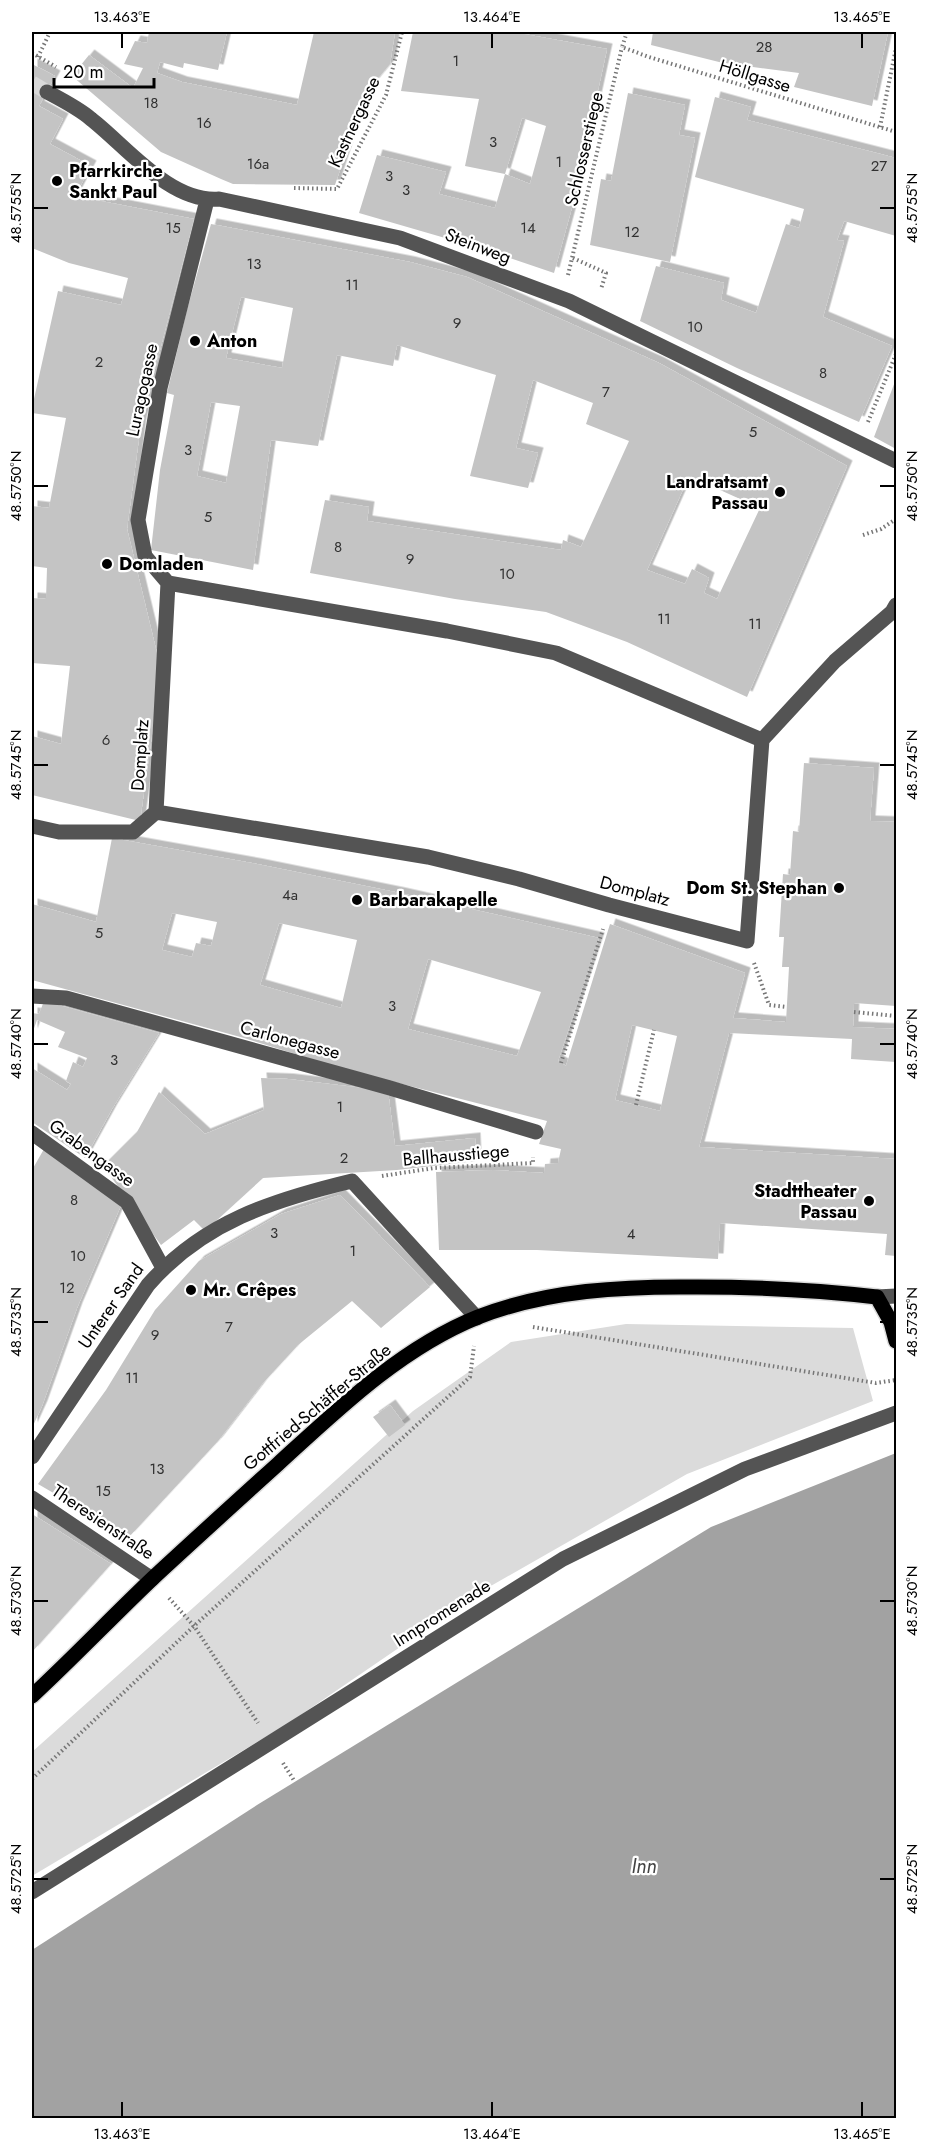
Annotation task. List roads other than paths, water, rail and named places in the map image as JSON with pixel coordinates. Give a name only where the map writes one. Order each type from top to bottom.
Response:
[{"type":"main road","name":"Gottfried-Schäffer-Straße","points":[[32,1695],[152,1579],[310,1434],[370,1384],[423,1346],[450,1330],[508,1307],[599,1290],[651,1287],[760,1287],[877,1296]]},
{"type":"main road","points":[[877,1296],[891,1322],[897,1341]]},
{"type":"street","name":"Steinweg","points":[[47,92],[91,118],[156,176],[181,190],[207,200],[219,199],[400,238],[569,301],[897,461]]},
{"type":"street","name":"Luragogasse","points":[[168,583],[145,556],[138,520],[160,388],[207,200]]},
{"type":"street","points":[[168,583],[436,628],[556,653],[762,740],[834,661],[894,608]]},
{"type":"street","name":"Domplatz","points":[[168,583],[156,812],[428,857],[519,879],[747,941],[762,740]]},
{"type":"street","points":[[32,826],[59,832],[133,832],[156,812]]},
{"type":"street","name":"Carlonegasse","points":[[32,996],[66,998],[390,1088],[536,1132]]},
{"type":"street","name":"Grabengasse","points":[[32,1133],[128,1202],[163,1268]]},
{"type":"street","name":"Unterer Sand","points":[[32,1457],[148,1285],[163,1268],[202,1238],[242,1215],[297,1194],[352,1181],[477,1318]]},
{"type":"street","name":"Gottfried-Schäffer-Straße","points":[[877,1296],[897,1296]]},
{"type":"street","name":"Innpromenade","points":[[32,1892],[563,1559],[745,1469],[897,1413]]},
{"type":"street","name":"Theresienstraße","points":[[32,1497],[152,1579]]},
{"type":"water","name":"Inn","points":[[896,1453],[896,2118],[32,2118],[32,1950],[257,1805],[711,1527]]},
{"type":"tunnel","points":[[32,83],[47,92]]},
{"type":"place","name":"Pfarrkirche Sankt Paul","points":[[57,181]]},
{"type":"place","name":"Anton","points":[[195,341]]},
{"type":"place","name":"Landratsamt Passau","points":[[780,492]]},
{"type":"place","name":"Domladen","points":[[107,564]]},
{"type":"place","name":"Dom St. Stephan","points":[[839,888]]},
{"type":"place","name":"Barbarakapelle","points":[[357,900]]},
{"type":"place","name":"Stadttheater Passau","points":[[869,1201]]},
{"type":"place","name":"Mr. Crêpes","points":[[191,1290]]}]
